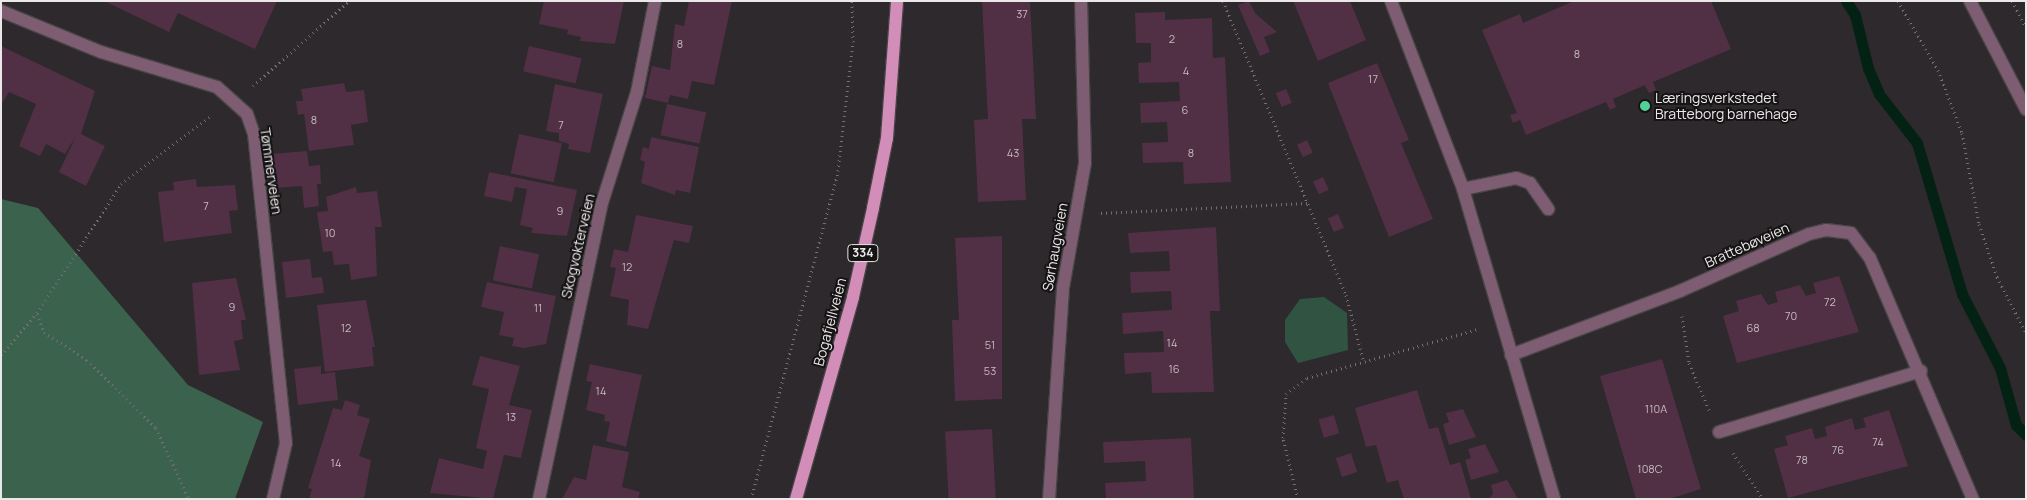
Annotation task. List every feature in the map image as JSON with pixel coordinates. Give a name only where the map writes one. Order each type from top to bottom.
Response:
[{"type":"main road","name":"Bogafjellveien","points":[[796,499],[873,208],[886,138],[897,1]]},
{"type":"street","name":"Skogvokterveien","points":[[539,499],[602,203],[637,92],[655,1]]},
{"type":"street","name":"Sørhaugveien","points":[[1049,499],[1059,324],[1076,214],[1086,131],[1081,1]]},
{"type":"street","points":[[1391,1],[1464,189],[1554,499]]},
{"type":"street","points":[[1970,1],[2026,109]]},
{"type":"street","name":"Tømmerveien","points":[[1,11],[101,52],[216,87],[234,100],[247,114],[254,134],[284,409],[286,443],[273,499]]},
{"type":"street","points":[[1464,189],[1516,178],[1530,183],[1548,209]]},
{"type":"street","name":"Brattebøveien","points":[[1511,355],[1680,290],[1809,234],[1826,230],[1851,233],[1870,258],[1921,371],[1973,499]]},
{"type":"street","points":[[1719,432],[1921,371]]},
{"type":"path","points":[[2,353],[37,313],[121,184],[274,72],[349,1]]},
{"type":"path","points":[[751,499],[838,171],[852,42],[852,1]]},
{"type":"path","points":[[1223,1],[1346,295],[1364,363]]},
{"type":"path","points":[[1898,1],[1938,70],[1952,106],[1966,149],[1979,224],[1997,277],[2026,333]]},
{"type":"path","points":[[2012,1],[2026,27]]},
{"type":"path","points":[[1076,214],[1308,203]]},
{"type":"path","points":[[1680,290],[1689,363],[1719,432],[1763,499]]},
{"type":"path","points":[[37,313],[44,332],[88,360],[156,428],[189,499]]},
{"type":"path","points":[[1298,499],[1283,438],[1286,394],[1306,378],[1503,322]]},
{"type":"green space","points":[[1,199],[38,208],[188,385],[263,422],[235,499],[1,499]]},
{"type":"green space","points":[[1324,297],[1347,313],[1348,350],[1298,363],[1285,342],[1285,320],[1300,299]]},
{"type":"building","points":[[104,1],[277,1],[255,49],[178,13],[169,32]]},
{"type":"building","points":[[544,1],[624,1],[615,44],[580,41],[581,37],[567,34],[568,30],[539,24]]},
{"type":"building","points":[[689,1],[732,1],[714,85],[692,81],[688,99],[670,95],[668,103],[645,98],[652,66],[670,70],[675,24],[684,26]]},
{"type":"building","points":[[982,1],[1030,1],[1036,119],[1022,119],[1026,200],[978,202],[974,120],[988,119]]},
{"type":"building","points":[[1249,1],[1255,13],[1277,32],[1264,37],[1270,52],[1260,56],[1238,5]]},
{"type":"building","points":[[1293,1],[1350,1],[1366,40],[1318,61]]},
{"type":"building","points":[[1574,1],[1711,1],[1731,49],[1653,82],[1656,90],[1649,93],[1645,85],[1613,99],[1616,107],[1610,110],[1606,102],[1526,135],[1520,120],[1513,123],[1510,115],[1517,113],[1482,30],[1520,14],[1523,23]]},
{"type":"building","points":[[1165,12],[1165,20],[1212,18],[1213,58],[1225,57],[1231,182],[1184,184],[1183,162],[1143,163],[1142,143],[1168,142],[1167,122],[1141,123],[1140,103],[1180,101],[1179,82],[1139,83],[1138,63],[1151,62],[1151,43],[1136,43],[1135,13]]},
{"type":"building","points":[[1,46],[95,91],[81,134],[105,146],[86,186],[59,172],[76,136],[65,154],[46,144],[40,156],[19,146],[36,104],[9,92],[1,105]]},
{"type":"building","points":[[529,46],[582,58],[576,83],[523,71]]},
{"type":"building","points":[[1377,63],[1409,140],[1401,143],[1433,219],[1389,237],[1328,83]]},
{"type":"building","points":[[344,83],[346,92],[364,90],[368,122],[351,125],[354,145],[309,151],[304,114],[298,115],[296,101],[303,101],[301,89]]},
{"type":"building","points":[[555,84],[603,94],[590,153],[568,149],[569,144],[559,141],[559,133],[546,131]]},
{"type":"building","points":[[1286,89],[1292,103],[1282,107],[1276,93]]},
{"type":"building","points":[[667,104],[706,112],[699,144],[660,135]]},
{"type":"building","points":[[519,134],[562,143],[554,182],[511,173]]},
{"type":"building","points":[[651,137],[699,147],[690,193],[676,190],[675,195],[641,183],[645,162],[640,160],[643,147],[649,149]]},
{"type":"building","points":[[1307,140],[1313,153],[1303,157],[1297,145]]},
{"type":"building","points":[[307,151],[309,166],[320,165],[321,184],[317,184],[319,206],[304,208],[302,186],[275,188],[271,154]]},
{"type":"building","points":[[489,172],[577,190],[567,236],[531,233],[533,228],[520,225],[527,189],[515,187],[512,202],[484,196]]},
{"type":"building","points":[[1323,177],[1329,190],[1319,194],[1313,182]]},
{"type":"building","points":[[196,179],[197,187],[235,185],[238,210],[229,211],[232,233],[164,242],[158,192],[174,190],[173,182]]},
{"type":"building","points":[[356,187],[357,193],[377,191],[382,227],[375,227],[377,276],[351,280],[349,264],[334,265],[332,251],[323,252],[317,212],[328,211],[326,197]]},
{"type":"building","points":[[1338,214],[1344,228],[1334,232],[1328,218]]},
{"type":"building","points":[[636,215],[693,226],[689,243],[674,240],[648,329],[627,325],[629,300],[610,296],[616,268],[610,267],[614,249],[628,252]]},
{"type":"building","points":[[1216,227],[1220,311],[1210,311],[1214,392],[1152,393],[1151,372],[1125,374],[1124,353],[1164,352],[1163,331],[1123,334],[1122,313],[1172,310],[1171,291],[1131,293],[1130,272],[1170,271],[1169,251],[1130,253],[1128,233]]},
{"type":"building","points":[[1002,236],[1002,399],[955,401],[952,320],[959,320],[955,238]]},
{"type":"building","points":[[500,246],[539,254],[532,289],[493,280]]},
{"type":"building","points":[[310,259],[312,278],[322,277],[324,293],[286,298],[282,262]]},
{"type":"building","points":[[1839,276],[1859,332],[1737,363],[1723,316],[1739,311],[1736,301],[1761,294],[1768,305],[1778,302],[1775,292],[1800,285],[1806,296],[1816,293],[1813,283]]},
{"type":"building","points":[[236,278],[246,320],[241,320],[243,339],[234,341],[240,370],[199,375],[192,283]]},
{"type":"building","points":[[487,282],[556,296],[546,344],[524,348],[512,346],[514,338],[499,335],[504,312],[481,307]]},
{"type":"building","points":[[366,300],[375,347],[372,347],[374,366],[325,372],[317,305]]},
{"type":"building","points":[[480,356],[520,366],[509,405],[532,410],[521,458],[504,455],[493,499],[430,493],[439,458],[483,469],[487,451],[476,448],[489,389],[472,385]]},
{"type":"building","points":[[1662,359],[1701,489],[1669,499],[1636,499],[1600,376]]},
{"type":"building","points":[[590,364],[642,375],[626,447],[606,441],[610,422],[604,421],[605,415],[586,410],[592,382],[586,381]]},
{"type":"building","points":[[321,366],[321,374],[335,372],[338,400],[298,405],[294,369]]},
{"type":"building","points":[[1417,390],[1429,429],[1438,427],[1450,465],[1460,462],[1471,499],[1404,499],[1398,480],[1387,483],[1376,445],[1366,447],[1355,408]]},
{"type":"building","points":[[345,400],[360,405],[357,415],[370,419],[359,456],[371,460],[364,499],[309,499],[312,489],[308,488],[333,408],[342,410]]},
{"type":"building","points":[[1463,409],[1476,437],[1449,445],[1443,424],[1449,422],[1446,413]]},
{"type":"building","points":[[1889,410],[1908,466],[1788,498],[1774,449],[1788,445],[1785,436],[1812,428],[1815,439],[1827,436],[1825,427],[1852,418],[1855,430],[1866,427],[1863,418]]},
{"type":"building","points":[[1334,415],[1339,433],[1324,438],[1319,419]]},
{"type":"building","points":[[992,429],[996,499],[949,499],[945,431]]},
{"type":"building","points":[[1191,438],[1194,499],[1106,499],[1105,483],[1146,481],[1145,461],[1104,463],[1103,442]]},
{"type":"building","points":[[1485,444],[1499,472],[1471,480],[1465,460],[1471,458],[1468,449]]},
{"type":"building","points":[[593,445],[629,452],[622,487],[640,492],[638,499],[562,499],[574,477],[586,480]]},
{"type":"building","points":[[1351,453],[1357,472],[1342,477],[1336,458]]},
{"type":"building","points":[[1507,480],[1518,499],[1488,499],[1493,494],[1491,485]]},
{"type":"waterway","points":[[1846,1],[1855,15],[1868,68],[1879,94],[1917,143],[1962,294],[2000,368],[2016,425],[2026,435]]},
{"type":"place","name":"Læringsverkstedet Bratteborg barnehage","points":[[1645,106]]}]
